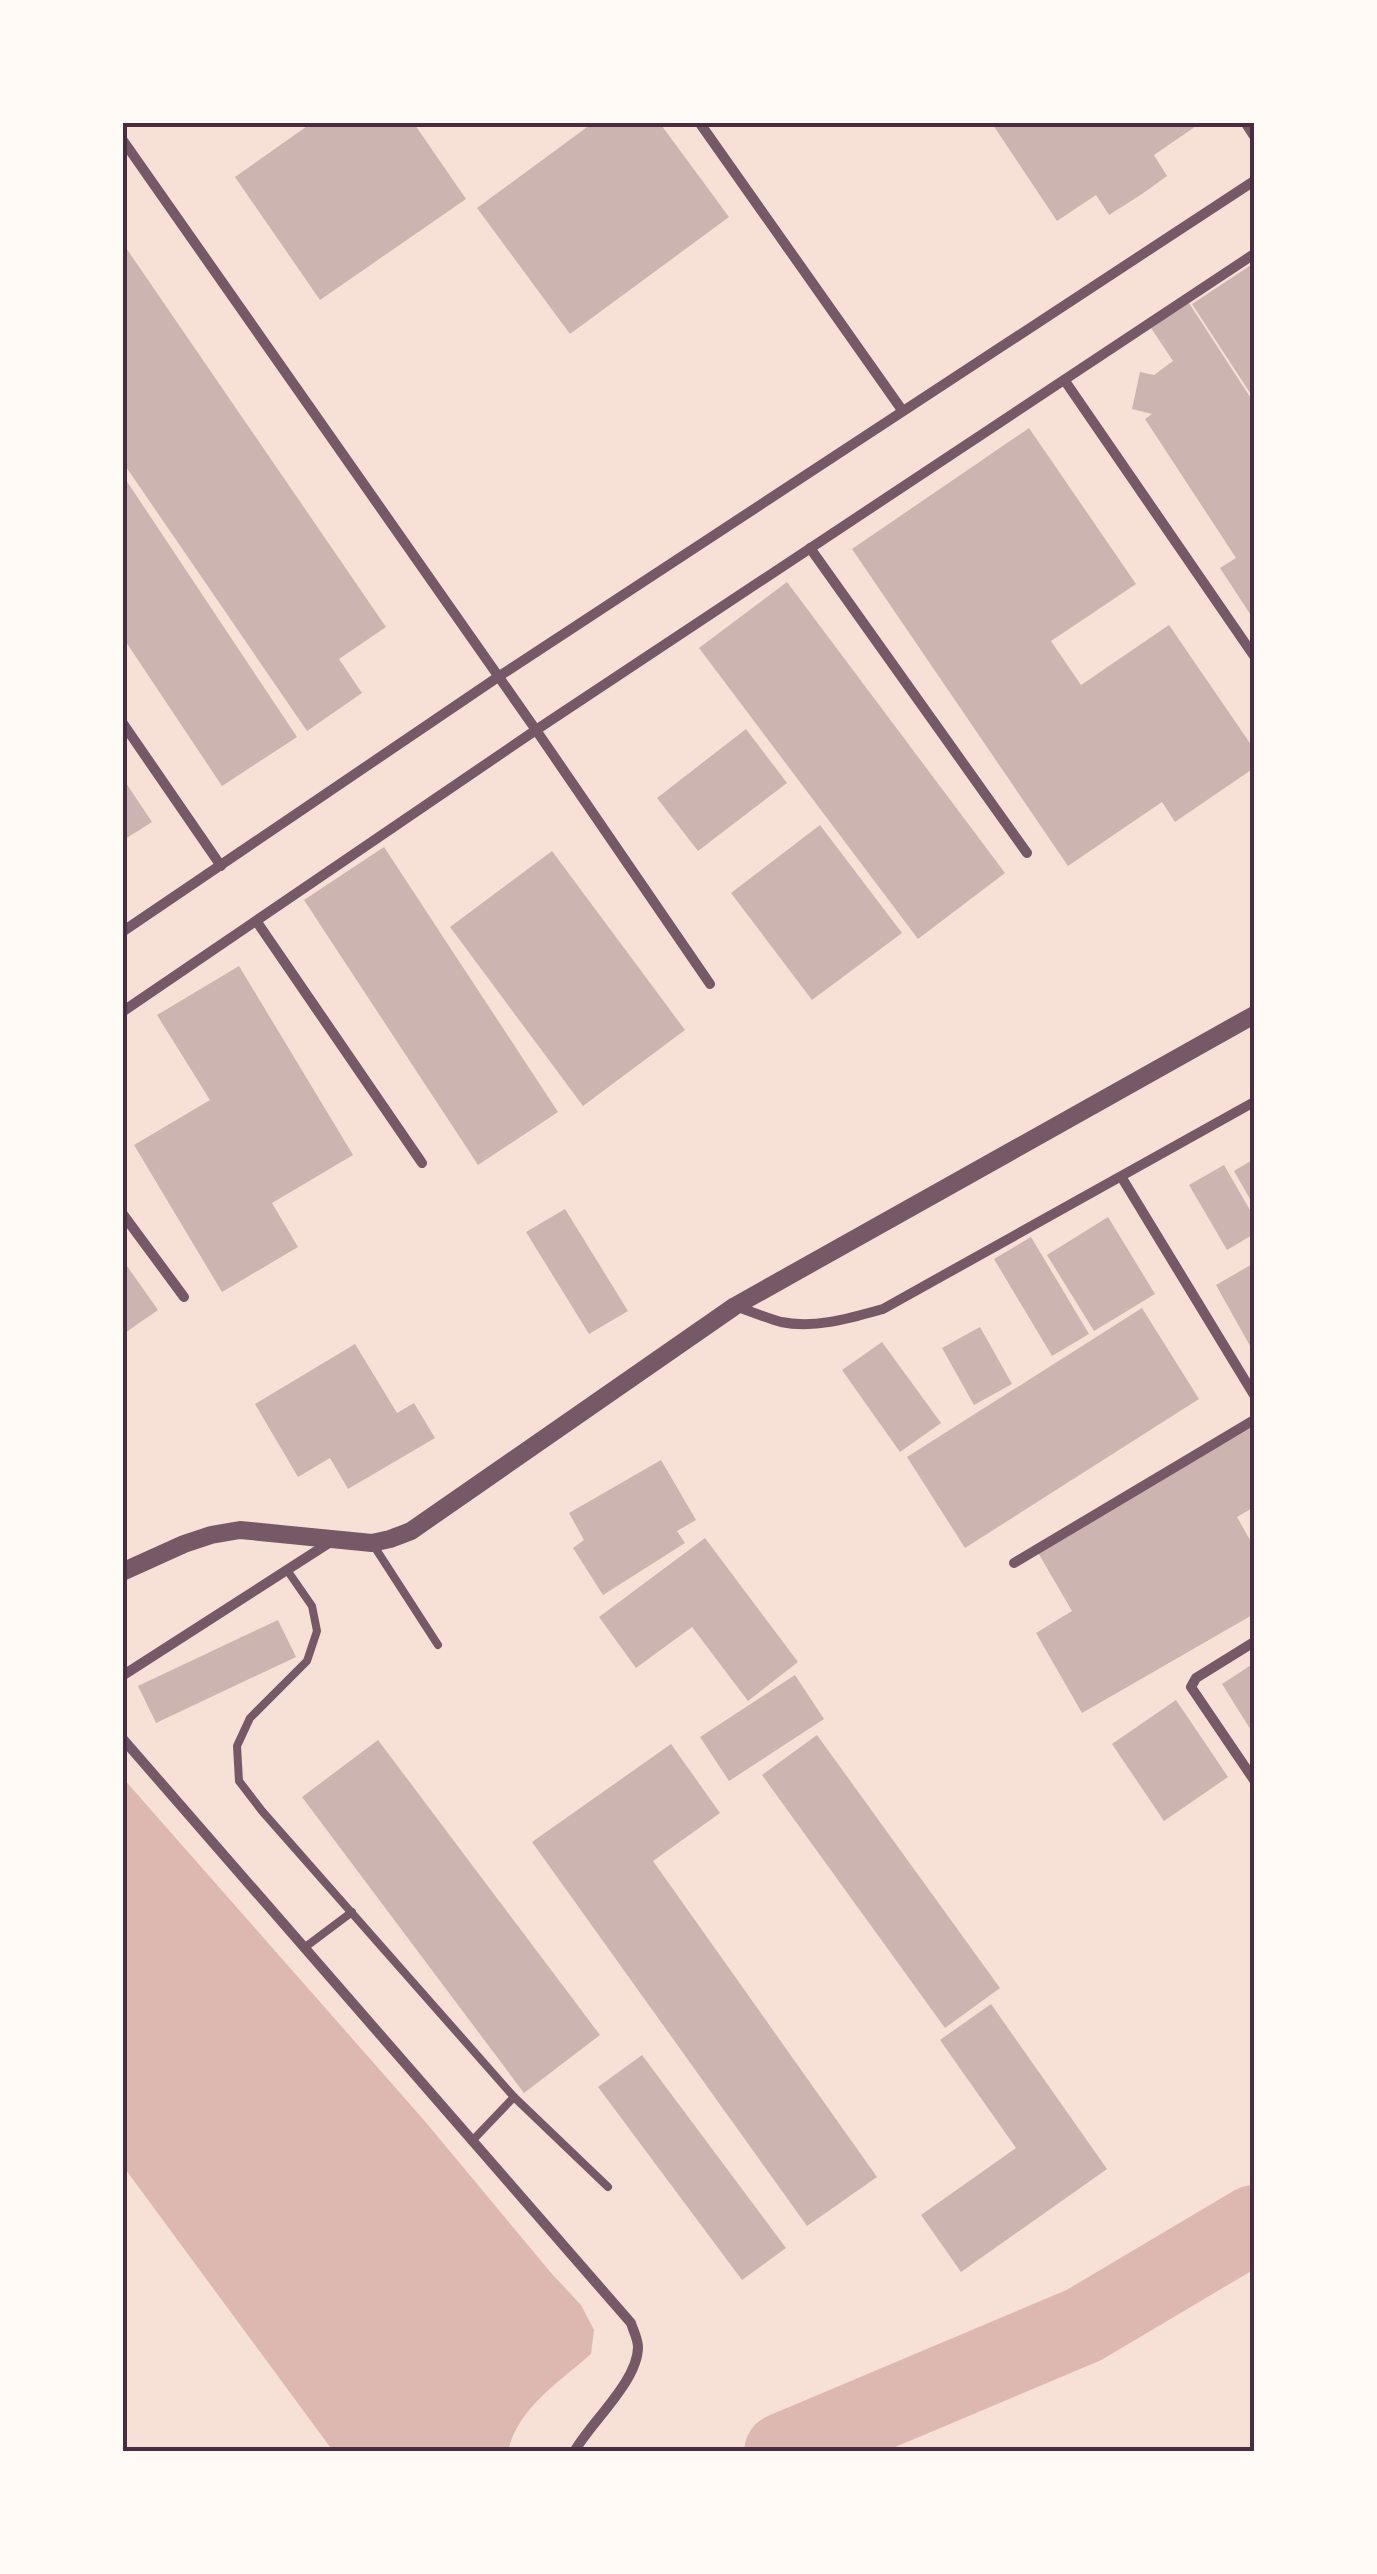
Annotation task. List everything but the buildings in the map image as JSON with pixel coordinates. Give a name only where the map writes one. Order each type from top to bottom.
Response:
[{"type":"street","points":[[699,122],[902,410]]},
{"type":"street","points":[[1245,122],[1254,136]]},
{"type":"street","points":[[122,139],[710,984]]},
{"type":"street","points":[[122,932],[498,677],[1254,181]]},
{"type":"street","points":[[122,1012],[536,730],[1254,254]]},
{"type":"street","points":[[1065,381],[1254,656]]},
{"type":"street","points":[[810,548],[1027,852]]},
{"type":"street","points":[[122,722],[220,866]]},
{"type":"street","points":[[257,922],[422,1164]]},
{"type":"street","points":[[122,1572],[184,1544],[240,1530],[372,1543],[411,1531],[735,1306],[1254,1015]]},
{"type":"street","points":[[735,1306],[782,1322],[814,1324],[883,1309],[1254,1102]]},
{"type":"street","points":[[1122,1178],[1254,1395]]},
{"type":"street","points":[[122,1213],[184,1297]]},
{"type":"street","points":[[1014,1563],[1254,1420]]},
{"type":"street","points":[[122,1676],[333,1540]]},
{"type":"street","points":[[1254,1642],[1196,1678],[1191,1687],[1254,1780]]},
{"type":"street","points":[[122,1738],[631,2323],[638,2346],[634,2367],[613,2402],[574,2452]]},
{"type":"lane","points":[[372,1543],[438,1644]]},
{"type":"lane","points":[[287,1570],[312,1606],[317,1631],[307,1661],[250,1718],[237,1746],[239,1782],[514,2097],[608,2187]]},
{"type":"lane","points":[[304,1948],[352,1912]]},
{"type":"lane","points":[[472,2141],[514,2097]]},
{"type":"shaded area","points":[[122,1777],[581,2305],[594,2330],[591,2354],[530,2409],[508,2451],[333,2451],[123,2166]]},
{"type":"waterway","points":[[783,2452],[1084,2325],[1254,2224]]}]
